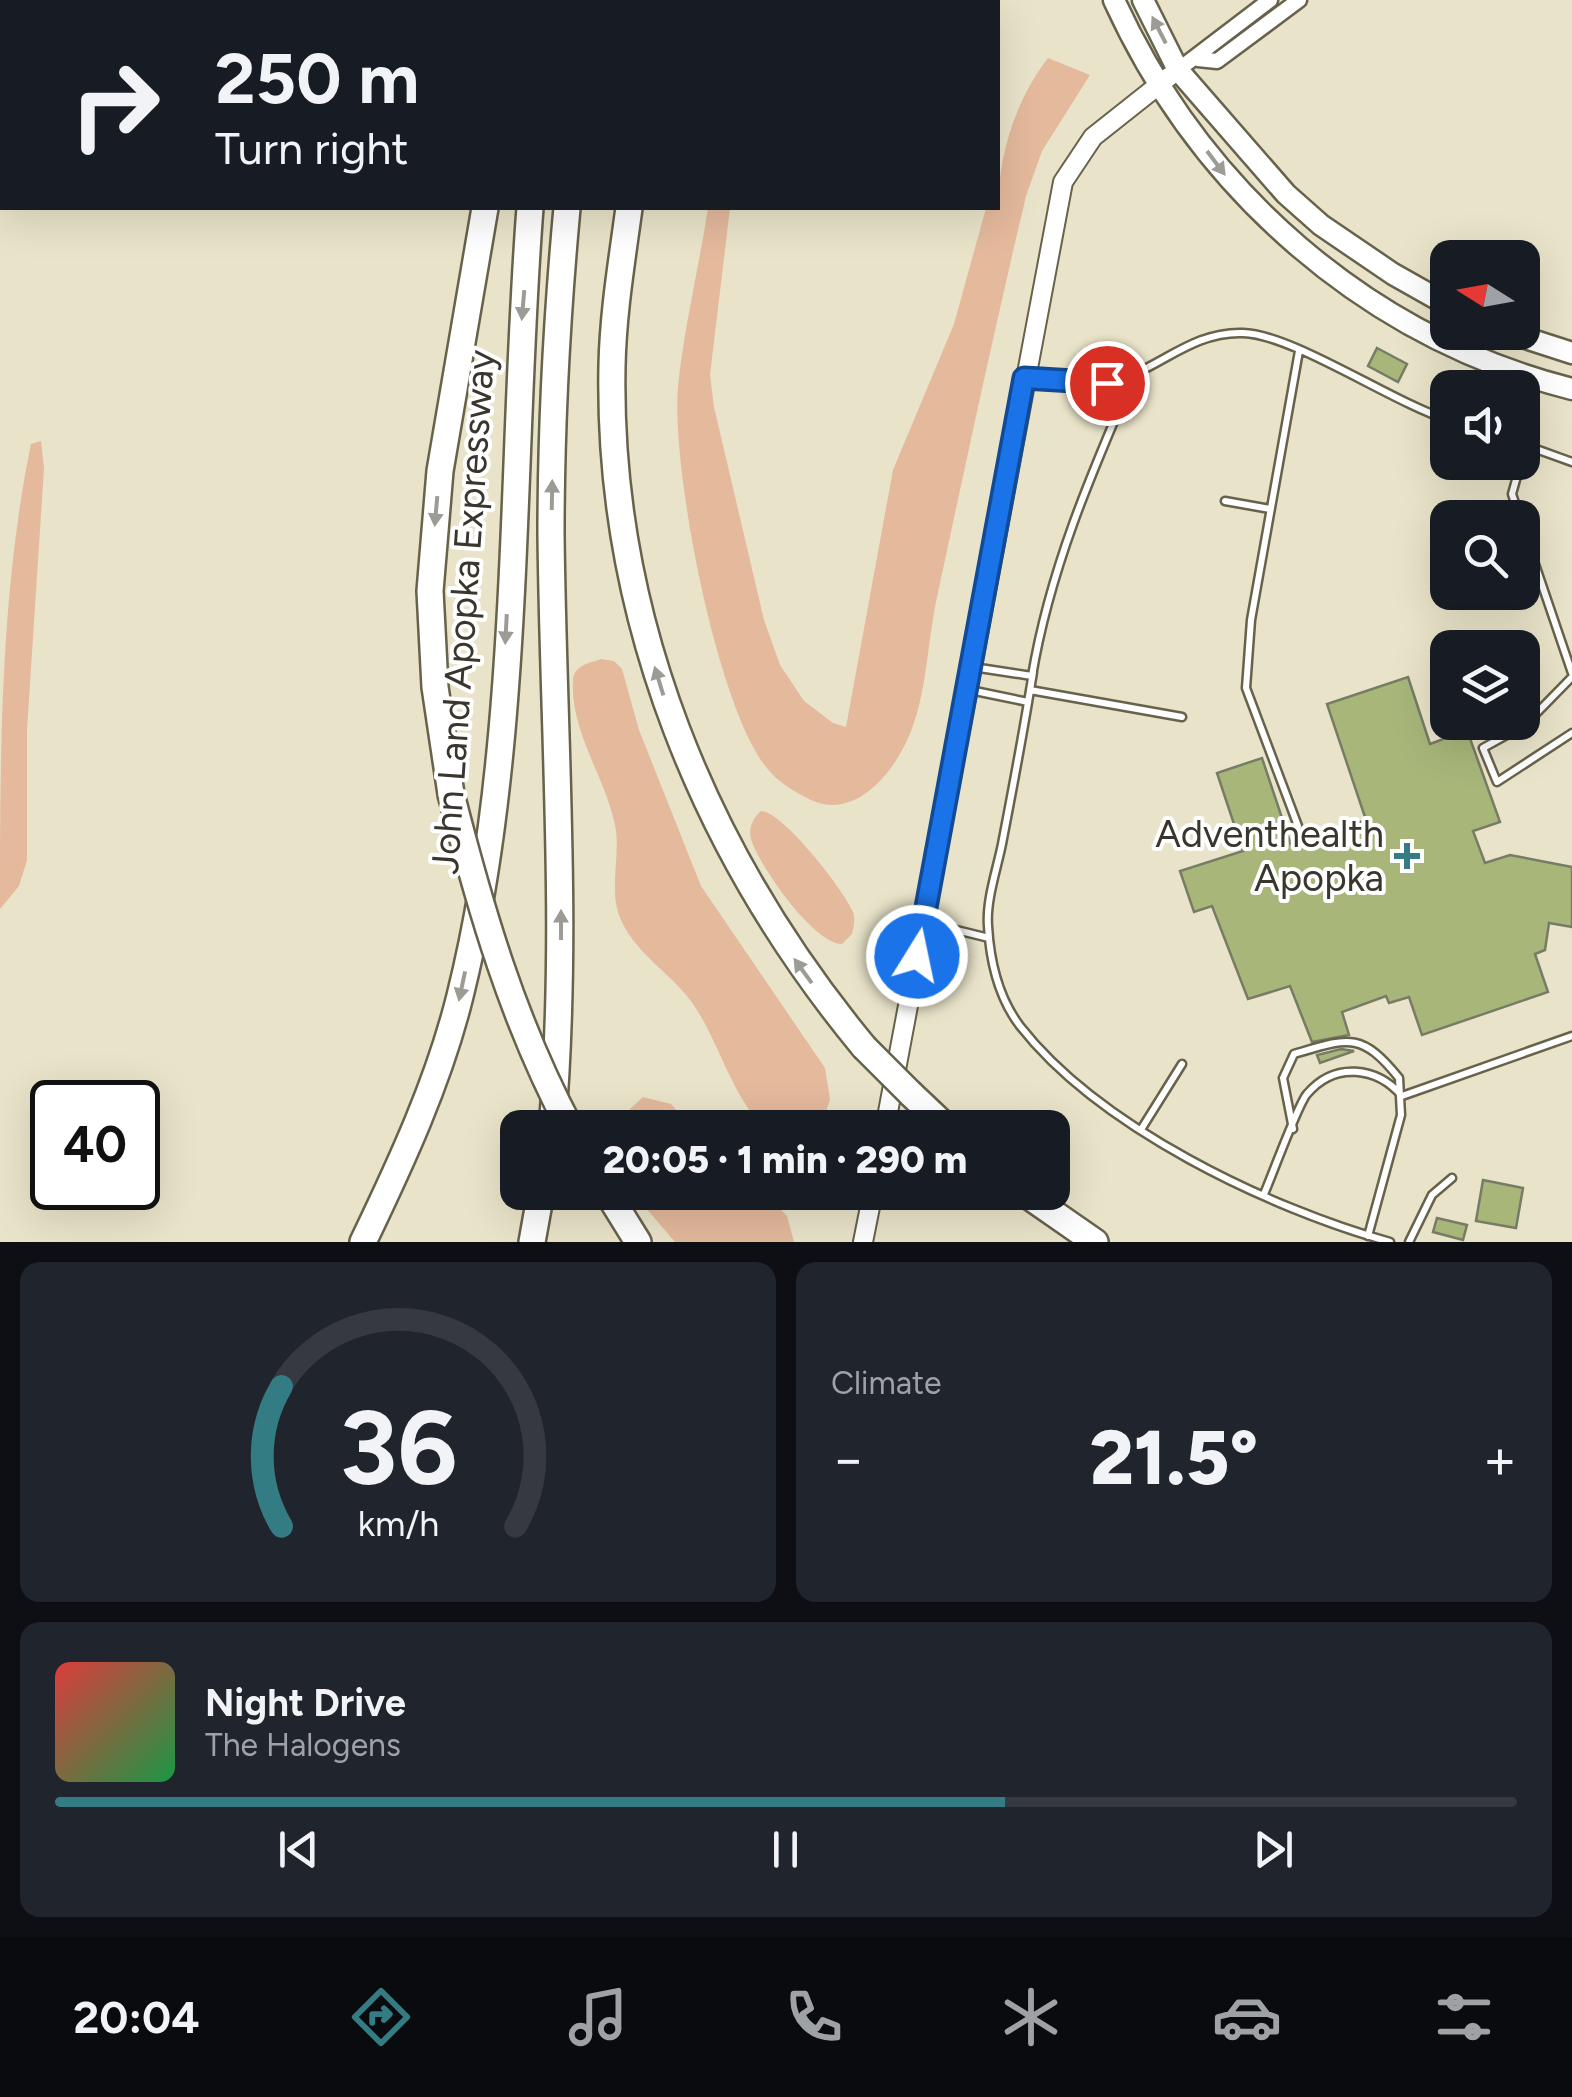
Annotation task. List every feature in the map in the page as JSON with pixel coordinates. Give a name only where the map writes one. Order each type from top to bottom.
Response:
[{"type":"highway","points":[[485,210],[440,471],[430,591],[435,687],[451,794],[486,927],[515,1015],[561,1110]]},
{"type":"highway","name":"John Land Apopka Expressway","points":[[363,1242],[407,1152],[460,999],[488,858],[502,706],[530,210]]},
{"type":"highway","name":"John Land Apopka Expressway","points":[[553,1110],[560,1026],[552,534],[554,346],[567,210]]},
{"type":"highway","points":[[629,210],[614,346],[614,423],[625,535],[652,660],[685,757],[731,854],[785,945],[864,1046],[928,1110]]},
{"type":"highway","points":[[532,1242],[538,1210]]},
{"type":"highway","points":[[618,1210],[638,1242]]},
{"type":"highway","points":[[1049,1210],[1095,1242]]},
{"type":"main road","points":[[1114,0],[1158,86],[1230,181],[1319,266],[1426,334],[1487,362],[1572,389]]},
{"type":"main road","points":[[1143,0],[1178,70],[1246,153],[1321,225],[1430,295]]},
{"type":"main road","points":[[1540,343],[1572,353]]},
{"type":"street","points":[[888,1110],[1063,182],[1093,137],[1270,0]]},
{"type":"street","points":[[1198,59],[1217,61],[1299,0]]},
{"type":"street","points":[[863,1242],[869,1210]]},
{"type":"lane","points":[[1024,378],[1093,384],[1136,371],[1212,335],[1246,332],[1299,351],[1430,414]]},
{"type":"lane","points":[[1298,826],[1246,688],[1250,620],[1299,351]]},
{"type":"lane","points":[[1136,371],[1104,439],[1060,556],[1033,674],[987,920],[994,974],[1018,1024],[1060,1068],[1142,1128],[1201,1164],[1264,1194],[1390,1242]]},
{"type":"lane","points":[[1540,451],[1572,462]]},
{"type":"lane","points":[[1224,501],[1270,509]]},
{"type":"lane","points":[[1540,580],[1572,675],[1526,725],[1483,748],[1497,782],[1572,733]]},
{"type":"lane","points":[[970,666],[1033,674]]},
{"type":"lane","points":[[966,690],[1028,702]]},
{"type":"lane","points":[[1030,690],[1182,717]]},
{"type":"lane","points":[[923,921],[989,938]]},
{"type":"lane","points":[[1402,1096],[1572,1036]]},
{"type":"lane","points":[[1293,1129],[1283,1078],[1294,1054],[1346,1040],[1360,1042],[1399,1078],[1401,1115],[1368,1236]]},
{"type":"lane","points":[[1142,1128],[1182,1064]]},
{"type":"lane","points":[[1264,1194],[1307,1094],[1352,1072],[1376,1073],[1402,1096]]},
{"type":"lane","points":[[1409,1242],[1432,1195],[1452,1178]]},
{"type":"shaded area","points":[[1048,58],[1090,75],[1042,151],[1026,196],[936,602],[919,705],[905,744],[878,783],[846,803],[820,803],[775,777],[748,736],[714,640],[690,526],[682,472],[678,387],[708,210],[730,210],[710,375],[764,620],[780,665],[804,701],[833,723],[846,727],[893,470],[954,324],[985,210],[1000,210],[1005,148],[1018,110]]},
{"type":"shaded area","points":[[41,441],[44,468],[27,730],[27,860],[19,886],[0,909],[2,734],[13,558],[31,444]]},
{"type":"shaded area","points":[[601,659],[614,661],[622,669],[639,730],[701,886],[825,1068],[830,1099],[827,1110],[750,1110],[698,1011],[640,949],[625,927],[616,905],[615,825],[577,718],[573,680],[583,665]]},
{"type":"shaded area","points":[[761,811],[783,823],[846,899],[854,922],[852,934],[842,944],[830,941],[803,918],[765,867],[750,835]]},
{"type":"shaded area","points":[[643,1097],[671,1104],[676,1110],[629,1110]]},
{"type":"shaded area","points":[[648,1210],[781,1210],[787,1216],[794,1242],[675,1242]]},
{"type":"building","points":[[1377,348],[1407,364],[1398,382],[1368,366]]},
{"type":"building","points":[[1408,677],[1430,744],[1471,740],[1500,822],[1473,831],[1485,863],[1510,855],[1572,867],[1572,927],[1549,923],[1545,950],[1535,954],[1548,992],[1422,1035],[1409,997],[1389,1003],[1386,996],[1342,1012],[1349,1035],[1312,1042],[1290,986],[1248,999],[1212,906],[1194,912],[1180,871],[1243,851],[1217,773],[1262,758],[1291,845],[1366,820],[1327,704]]},
{"type":"building","points":[[1341,1049],[1354,1051],[1320,1063],[1317,1055]]},
{"type":"building","points":[[1483,1180],[1523,1188],[1516,1228],[1476,1221]]},
{"type":"building","points":[[1437,1218],[1467,1225],[1463,1240],[1433,1232]]},
{"type":"place","name":"Adventhealth Apopka","points":[[1407,856]]},
{"type":"route","points":[[917,956],[1024,378],[1107,383]]}]
